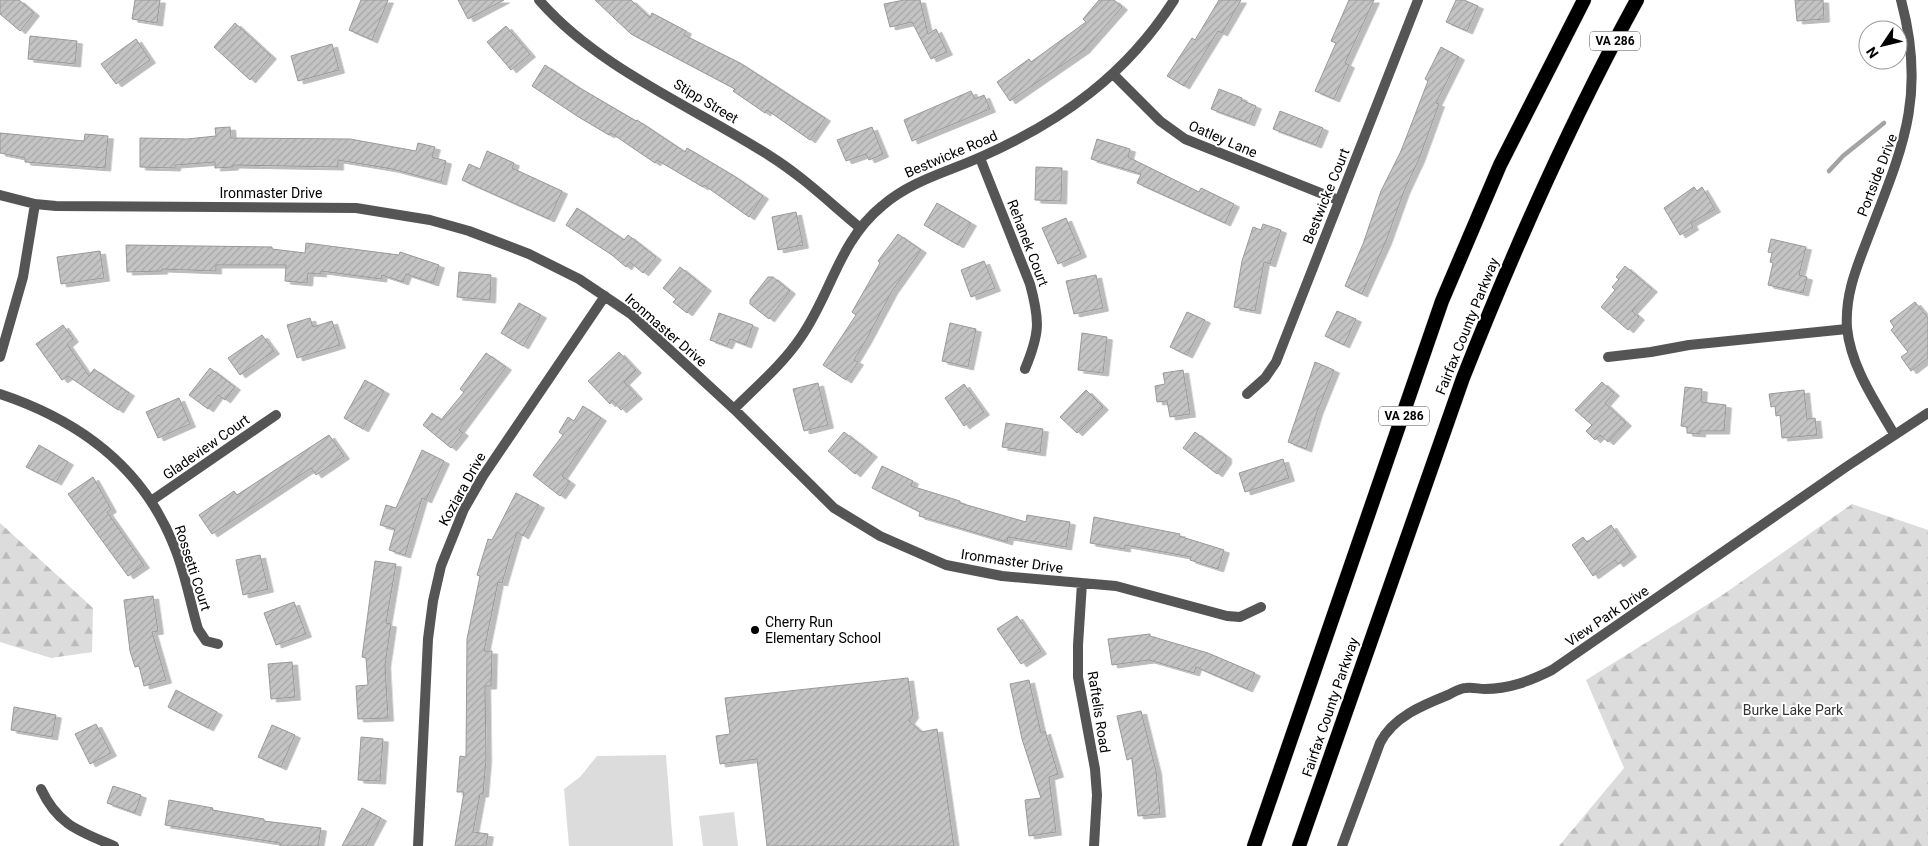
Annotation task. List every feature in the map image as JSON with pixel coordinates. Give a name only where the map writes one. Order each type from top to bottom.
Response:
[{"type":"highway","name":"Fairfax County Parkway","points":[[1254,846],[1442,301],[1500,165],[1584,0]]},
{"type":"highway","name":"Fairfax County Parkway","points":[[1299,846],[1479,336],[1545,182],[1593,82],[1637,0]]},
{"type":"street","name":"Stipp Street","points":[[539,0],[565,28],[595,52],[771,156],[801,178],[859,227]]},
{"type":"street","name":"Bestwicke Road","points":[[734,409],[785,358],[801,337],[845,248],[859,227],[880,207],[914,183],[980,158],[1010,144],[1050,121],[1114,75],[1138,48],[1174,0]]},
{"type":"street","name":"Bestwicke Court","points":[[1247,394],[1265,378],[1276,362],[1418,0]]},
{"type":"street","name":"Portside Drive","points":[[1894,434],[1858,368],[1848,329],[1851,282],[1903,152],[1916,97],[1916,70],[1909,21],[1901,0]]},
{"type":"street","name":"Oatley Lane","points":[[1114,75],[1160,121],[1185,139],[1338,200]]},
{"type":"street","name":"Rehanek Court","points":[[980,158],[1030,284],[1035,302],[1038,322],[1037,341],[1025,369]]},
{"type":"street","name":"Ironmaster Drive","points":[[0,195],[36,204],[113,207],[314,207],[394,213],[430,220],[486,238],[529,254],[579,279],[605,296],[649,330],[734,409],[834,508],[880,536],[946,565],[1002,576],[1116,586],[1228,616],[1240,617],[1261,608]]},
{"type":"street","points":[[0,357],[23,277],[36,204]]},
{"type":"street","name":"Koziara Drive","points":[[418,846],[428,638],[433,600],[441,566],[464,508],[483,476],[605,296]]},
{"type":"street","points":[[1608,357],[1652,352],[1689,345],[1848,329]]},
{"type":"street","name":"Rossetti Court","points":[[0,394],[52,414],[78,429],[118,461],[151,501],[174,546],[198,630],[206,641],[218,644]]},
{"type":"street","name":"View Park Drive","points":[[1342,846],[1380,743],[1390,728],[1403,718],[1420,707],[1464,688],[1486,689],[1512,686],[1533,680],[1552,670],[1894,434],[1928,413]]},
{"type":"street","name":"Gladeview Court","points":[[151,501],[276,415]]},
{"type":"street","name":"Raftelis Road","points":[[1082,583],[1078,677],[1095,769],[1097,795],[1094,846]]},
{"type":"street","points":[[41,789],[50,808],[73,828],[114,846]]},
{"type":"green space","name":"Burke Lake Park","points":[[1852,504],[1928,530],[1928,846],[1559,846],[1624,768],[1586,680],[1721,596]]},
{"type":"green space","points":[[0,523],[93,608],[92,652],[51,658],[0,642]]},
{"type":"green space","points":[[666,755],[673,846],[569,846],[564,789],[580,777],[597,756]]},
{"type":"green space","points":[[734,812],[738,846],[703,846],[699,816]]},
{"type":"building","points":[[0,0],[19,0],[34,13],[20,31],[0,14]]},
{"type":"building","points":[[135,0],[160,0],[157,23],[132,19]]},
{"type":"building","points":[[361,0],[388,0],[372,40],[349,30]]},
{"type":"building","points":[[458,0],[504,0],[468,19]]},
{"type":"building","points":[[595,0],[631,0],[650,18],[652,13],[686,31],[684,35],[740,63],[825,118],[810,140],[767,110],[765,113],[733,91],[735,89],[631,34]]},
{"type":"building","points":[[904,0],[920,0],[928,34],[936,29],[947,52],[931,59],[912,22],[890,27],[884,4]]},
{"type":"building","points":[[1099,0],[1114,0],[1122,7],[1084,50],[1010,101],[997,82],[1029,59],[1031,62],[1086,22],[1083,19]]},
{"type":"building","points":[[1219,0],[1241,0],[1222,33],[1218,31],[1184,86],[1167,76],[1192,38],[1195,40]]},
{"type":"building","points":[[1349,0],[1374,0],[1345,63],[1349,65],[1334,99],[1315,91],[1336,43],[1331,41]]},
{"type":"building","points":[[1456,0],[1464,0],[1478,6],[1467,31],[1446,22]]},
{"type":"building","points":[[1795,0],[1823,0],[1824,19],[1797,21]]},
{"type":"building","points":[[235,23],[271,56],[250,80],[214,47]]},
{"type":"building","points":[[506,26],[530,54],[511,70],[487,42]]},
{"type":"building","points":[[30,36],[77,41],[75,64],[28,59]]},
{"type":"building","points":[[136,39],[150,60],[116,84],[101,64]]},
{"type":"building","points":[[332,44],[339,70],[298,81],[291,56]]},
{"type":"building","points":[[1441,47],[1459,57],[1436,103],[1439,104],[1419,159],[1362,294],[1345,286],[1363,244],[1381,191],[1401,151],[1428,81],[1425,79]]},
{"type":"building","points":[[545,65],[578,87],[637,120],[685,152],[687,148],[763,196],[749,217],[704,185],[703,187],[657,160],[655,163],[611,133],[609,135],[577,116],[532,86]]},
{"type":"building","points":[[1219,89],[1256,106],[1249,123],[1211,109]]},
{"type":"building","points":[[971,91],[975,99],[984,95],[990,109],[912,141],[904,120]]},
{"type":"building","points":[[1280,111],[1323,128],[1316,145],[1273,129]]},
{"type":"building","points":[[230,127],[231,138],[350,139],[416,151],[418,143],[435,147],[432,157],[446,161],[441,182],[392,169],[338,160],[338,167],[233,165],[233,167],[215,168],[215,162],[175,165],[175,168],[140,167],[140,138],[187,139],[216,136],[215,128]]},
{"type":"building","points":[[872,127],[883,154],[869,160],[866,154],[846,161],[837,140]]},
{"type":"building","points":[[0,133],[84,141],[85,134],[108,136],[105,168],[25,162],[25,158],[0,153]]},
{"type":"building","points":[[1097,139],[1130,149],[1128,157],[1199,192],[1201,188],[1234,204],[1225,223],[1137,183],[1141,174],[1091,159]]},
{"type":"building","points":[[487,151],[514,163],[512,168],[562,191],[549,219],[462,180],[469,164],[480,169]]},
{"type":"building","points":[[1036,167],[1062,168],[1061,201],[1035,200]]},
{"type":"building","points":[[1694,187],[1697,191],[1702,187],[1715,209],[1691,223],[1693,227],[1680,235],[1664,208]]},
{"type":"building","points":[[937,203],[971,223],[958,245],[924,225]]},
{"type":"building","points":[[577,208],[624,240],[628,235],[656,257],[643,273],[630,262],[626,267],[612,255],[566,225]]},
{"type":"building","points":[[796,212],[803,245],[778,250],[772,217]]},
{"type":"building","points":[[1066,218],[1081,254],[1058,264],[1042,228]]},
{"type":"building","points":[[1263,224],[1281,230],[1270,264],[1264,262],[1255,311],[1234,307],[1242,261],[1253,227],[1261,230]]},
{"type":"building","points":[[898,234],[921,250],[892,291],[854,360],[858,362],[846,380],[823,365],[856,315],[852,312],[880,263],[878,261]]},
{"type":"building","points":[[1771,239],[1806,247],[1799,275],[1807,277],[1803,293],[1768,285],[1773,263],[1770,262],[1772,253],[1768,252]]},
{"type":"building","points":[[306,243],[399,255],[400,252],[439,265],[433,283],[406,274],[403,282],[382,275],[381,279],[321,271],[321,274],[308,273],[307,283],[285,281],[286,265],[216,265],[216,271],[162,269],[162,271],[127,272],[126,245],[272,247],[272,249],[305,253]]},
{"type":"building","points":[[100,251],[104,278],[61,284],[57,257]]},
{"type":"building","points":[[984,261],[995,288],[971,297],[961,270]]},
{"type":"building","points":[[1625,266],[1652,289],[1632,311],[1639,317],[1628,330],[1601,307],[1615,290],[1612,287],[1619,279],[1616,277]]},
{"type":"building","points":[[680,267],[706,288],[687,313],[673,302],[676,299],[663,288]]},
{"type":"building","points":[[459,272],[491,275],[490,300],[457,297]]},
{"type":"building","points":[[1096,275],[1103,308],[1074,314],[1066,281]]},
{"type":"building","points":[[768,277],[773,277],[790,291],[769,319],[750,304],[750,300]]},
{"type":"building","points":[[1915,302],[1928,318],[1928,358],[1911,371],[1901,357],[1908,352],[1891,330],[1894,327],[1890,321]]},
{"type":"building","points":[[519,303],[541,315],[523,346],[501,333]]},
{"type":"building","points":[[1337,311],[1356,319],[1344,345],[1325,336]]},
{"type":"building","points":[[1187,312],[1205,320],[1187,355],[1170,347]]},
{"type":"building","points":[[719,313],[753,325],[746,345],[730,339],[727,346],[710,340]]},
{"type":"building","points":[[310,318],[313,327],[332,321],[340,345],[297,358],[287,325]]},
{"type":"building","points":[[950,323],[976,329],[968,367],[942,361]]},
{"type":"building","points":[[63,325],[73,339],[67,344],[89,376],[94,369],[129,393],[118,410],[68,376],[62,380],[36,344]]},
{"type":"building","points":[[1082,333],[1107,337],[1103,373],[1078,370]]},
{"type":"building","points":[[262,335],[274,351],[240,375],[228,358]]},
{"type":"building","points":[[619,352],[636,370],[624,382],[637,396],[621,410],[612,400],[610,404],[588,381]]},
{"type":"building","points":[[486,353],[506,367],[459,430],[463,433],[451,448],[423,425],[432,413],[441,420],[464,392],[460,389]]},
{"type":"building","points":[[1315,362],[1334,370],[1317,412],[1306,449],[1288,442]]},
{"type":"building","points":[[210,368],[235,387],[225,400],[218,395],[208,409],[189,395]]},
{"type":"building","points":[[1183,370],[1190,414],[1170,417],[1167,401],[1157,402],[1155,386],[1165,384],[1163,373]]},
{"type":"building","points":[[365,380],[384,391],[363,429],[344,418]]},
{"type":"building","points":[[1602,382],[1614,393],[1605,403],[1626,423],[1608,442],[1600,435],[1595,440],[1586,431],[1592,425],[1575,410]]},
{"type":"building","points":[[818,383],[828,425],[804,431],[793,389]]},
{"type":"building","points":[[964,384],[984,412],[964,426],[945,398]]},
{"type":"building","points":[[1685,387],[1702,389],[1701,402],[1726,405],[1724,431],[1700,431],[1700,434],[1687,433],[1687,427],[1681,426]]},
{"type":"building","points":[[1086,390],[1103,407],[1077,433],[1060,417]]},
{"type":"building","points":[[1804,390],[1807,419],[1815,418],[1817,435],[1782,438],[1780,415],[1776,416],[1775,406],[1771,407],[1769,394]]},
{"type":"building","points":[[179,398],[190,424],[158,438],[146,412]]},
{"type":"building","points":[[583,406],[601,418],[562,476],[570,482],[560,496],[533,475],[563,435],[559,432],[568,417],[574,421]]},
{"type":"building","points":[[1006,423],[1043,429],[1040,453],[1002,447]]},
{"type":"building","points":[[844,432],[872,454],[855,474],[828,451]]},
{"type":"building","points":[[1195,432],[1226,456],[1226,461],[1217,474],[1183,448]]},
{"type":"building","points":[[329,435],[344,456],[316,475],[311,468],[212,534],[199,515],[234,491],[237,495]]},
{"type":"building","points":[[39,445],[68,462],[56,482],[26,467]]},
{"type":"building","points":[[422,450],[444,461],[426,500],[422,498],[405,555],[389,550],[395,529],[380,525],[386,505],[396,508]]},
{"type":"building","points":[[1283,459],[1289,478],[1245,492],[1239,473]]},
{"type":"building","points":[[882,466],[913,481],[911,486],[960,501],[960,503],[1026,522],[1027,515],[1070,522],[1066,547],[1008,537],[1007,542],[919,516],[920,512],[872,488]]},
{"type":"building","points":[[93,477],[111,509],[107,512],[144,565],[128,576],[68,494]]},
{"type":"building","points":[[516,493],[539,505],[523,536],[517,532],[502,583],[498,582],[484,651],[492,651],[491,686],[485,686],[486,759],[483,794],[480,794],[473,832],[488,834],[486,846],[455,846],[464,792],[457,792],[460,756],[466,757],[467,639],[480,576],[477,575],[488,539],[492,540]]},
{"type":"building","points":[[1094,517],[1180,534],[1179,536],[1224,550],[1218,569],[1190,560],[1191,557],[1125,545],[1125,549],[1090,543]]},
{"type":"building","points":[[1611,525],[1631,554],[1618,564],[1615,560],[1593,576],[1572,545],[1583,537],[1587,542]]},
{"type":"building","points":[[260,555],[268,589],[243,595],[236,560]]},
{"type":"building","points":[[375,561],[396,564],[386,623],[391,624],[385,665],[388,718],[358,719],[356,686],[368,685],[366,658],[362,657]]},
{"type":"building","points":[[153,596],[158,631],[152,632],[166,680],[144,686],[139,666],[135,667],[130,651],[124,600]]},
{"type":"building","points":[[294,602],[306,634],[276,645],[264,613]]},
{"type":"building","points":[[1017,616],[1041,651],[1021,664],[997,629]]},
{"type":"building","points":[[1150,634],[1150,636],[1208,653],[1255,673],[1247,689],[1196,667],[1194,673],[1149,660],[1112,665],[1108,639]]},
{"type":"building","points":[[292,662],[295,697],[271,699],[268,664]]},
{"type":"building","points":[[908,678],[913,715],[909,721],[921,732],[937,729],[954,846],[767,846],[757,759],[720,764],[716,736],[730,734],[725,698]]},
{"type":"building","points":[[1029,680],[1041,733],[1045,731],[1058,774],[1049,777],[1056,832],[1029,836],[1025,800],[1041,798],[1022,739],[1010,684]]},
{"type":"building","points":[[176,690],[217,712],[208,728],[168,707]]},
{"type":"building","points":[[14,707],[56,715],[52,737],[11,730]]},
{"type":"building","points":[[1141,711],[1156,771],[1160,814],[1138,816],[1132,758],[1127,760],[1117,716]]},
{"type":"building","points":[[96,724],[111,753],[90,764],[75,734]]},
{"type":"building","points":[[272,725],[295,735],[281,767],[258,757]]},
{"type":"building","points":[[361,737],[383,739],[380,781],[358,780]]},
{"type":"building","points":[[113,786],[141,795],[135,813],[107,803]]},
{"type":"building","points":[[169,800],[264,819],[264,821],[321,828],[318,846],[280,846],[280,843],[165,825]]},
{"type":"building","points":[[362,808],[381,818],[366,846],[342,846]]},
{"type":"waterway","points":[[1829,171],[1843,156],[1884,123]]},
{"type":"place","name":"Cherry Run Elementary School","points":[[755,630]]}]
